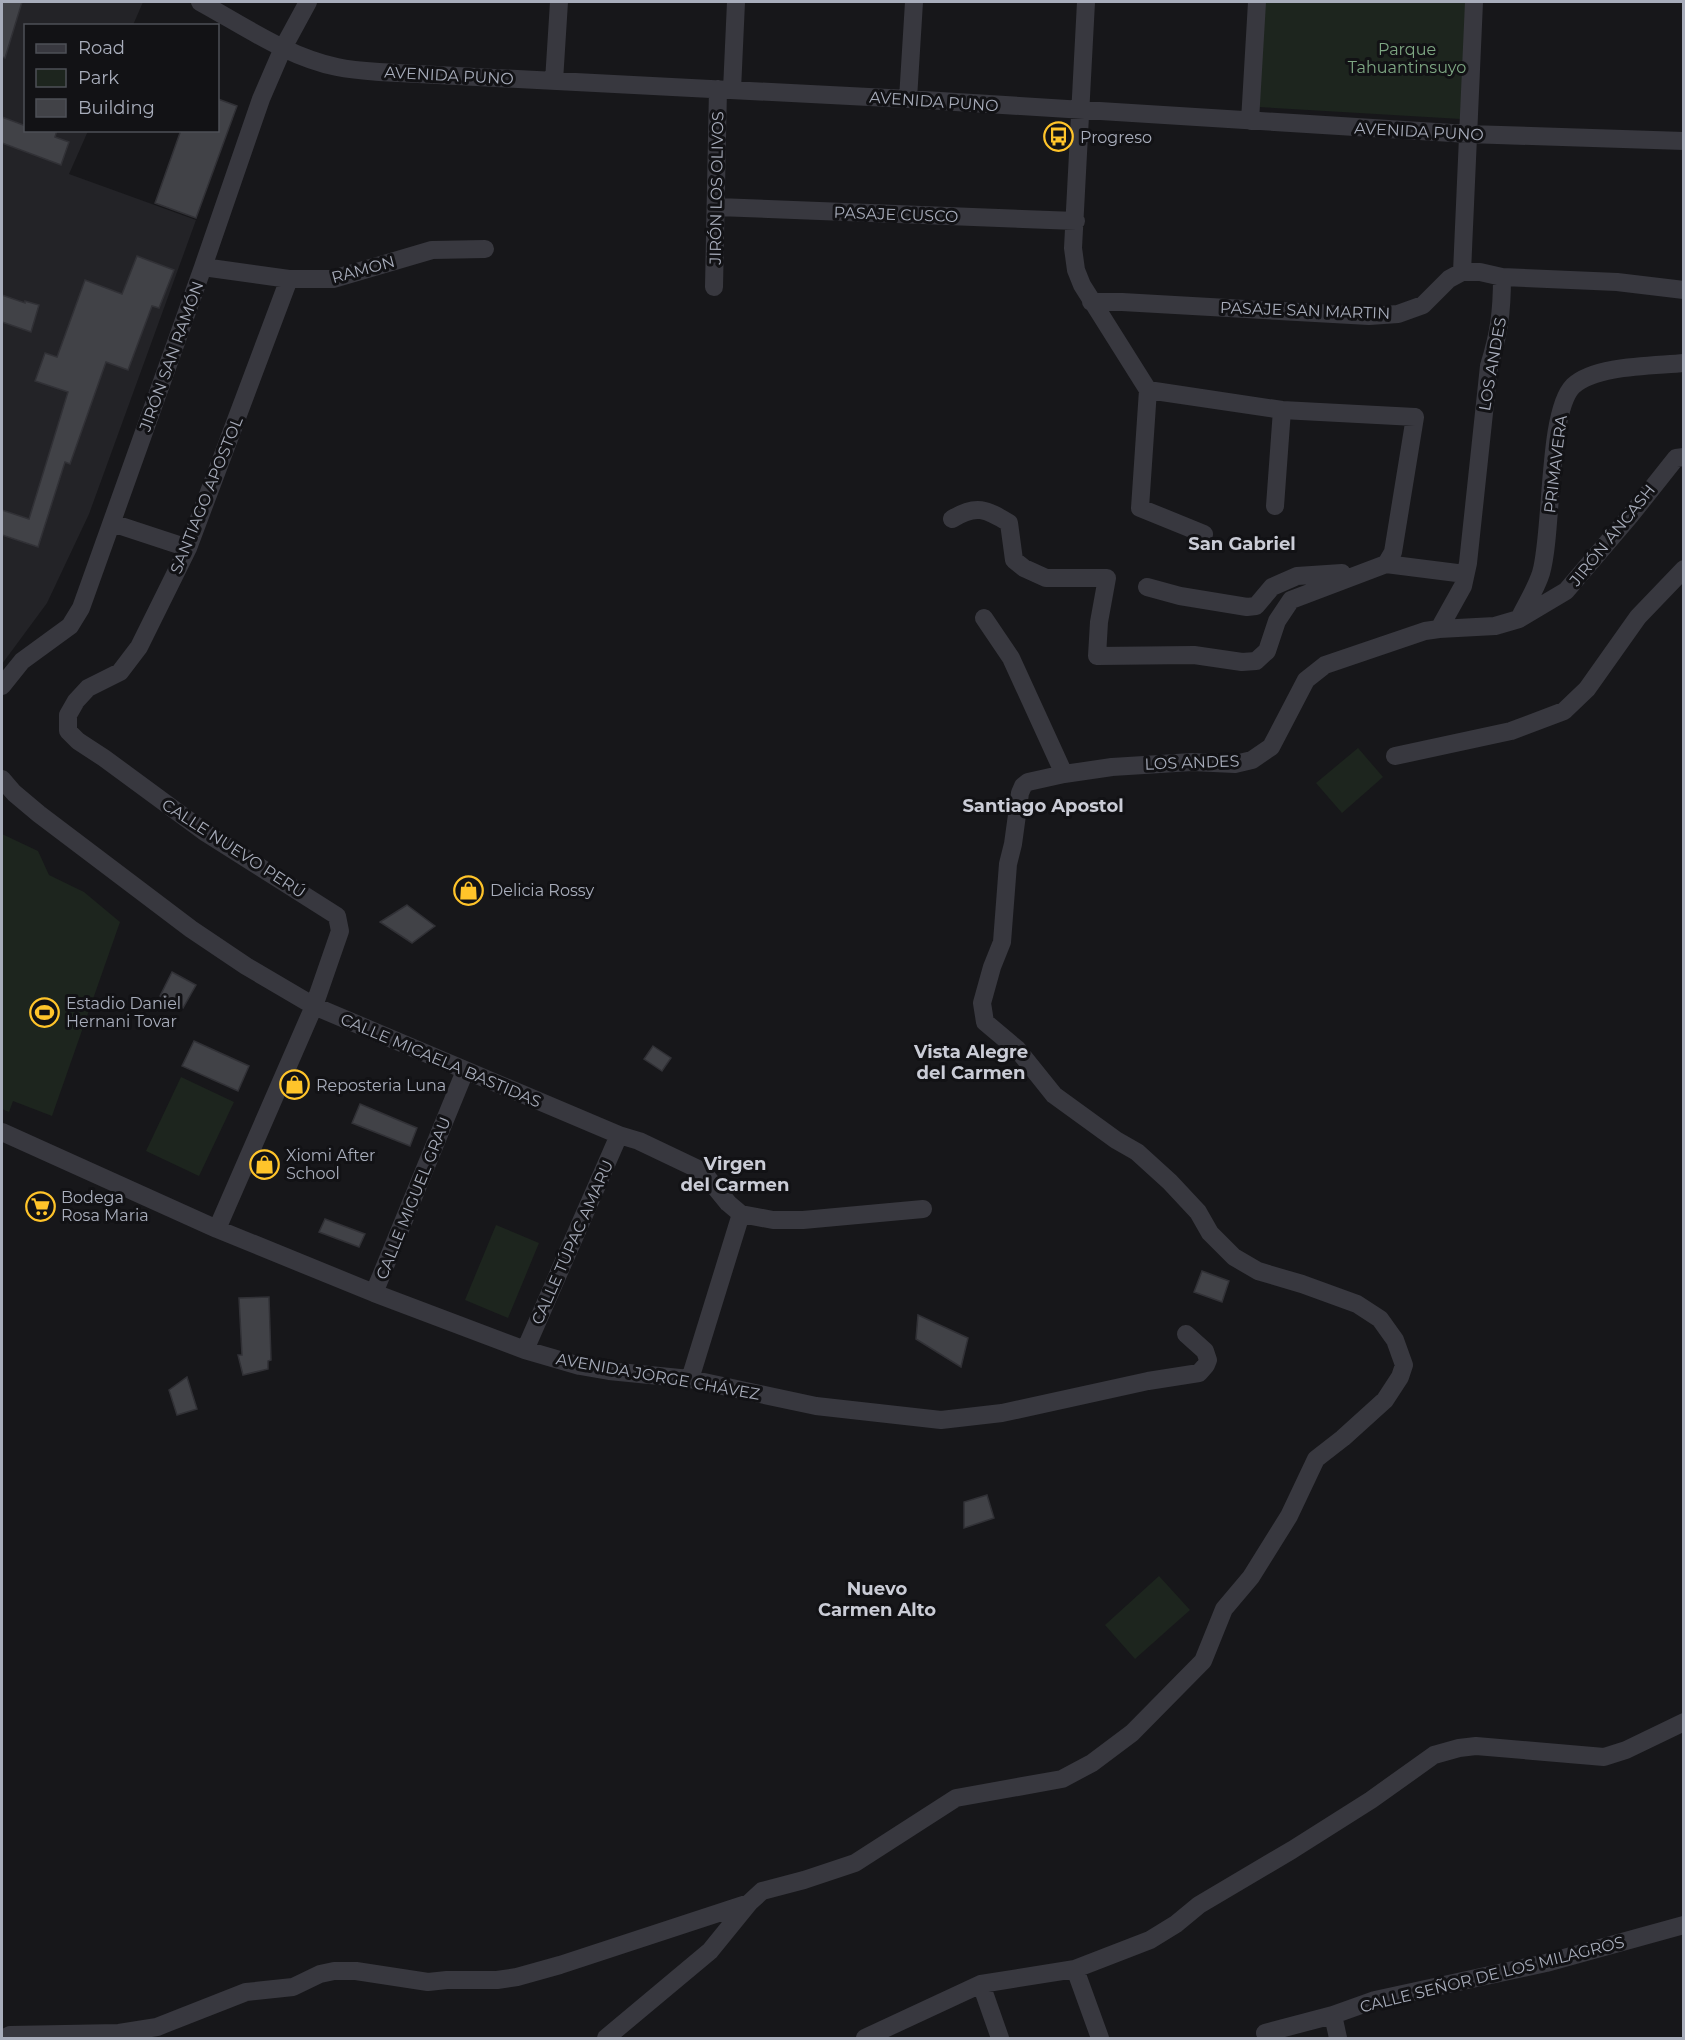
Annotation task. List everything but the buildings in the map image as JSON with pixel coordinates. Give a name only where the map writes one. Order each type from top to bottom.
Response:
[{"type":"street","name":"AVENIDA PUNO","points":[[200,2],[283,48],[316,62],[338,68],[379,72],[908,99],[1468,135],[1683,141]]},
{"type":"street","name":"JIRÓN SAN RAMÓN","points":[[2,686],[21,661],[70,626],[81,608],[261,99],[283,48],[308,2]]},
{"type":"street","points":[[554,81],[559,2]]},
{"type":"street","name":"JIRÓN LOS OLIVOS","points":[[714,287],[725,89],[735,2]]},
{"type":"street","points":[[908,99],[914,2]]},
{"type":"street","points":[[1086,2],[1073,249],[1076,270],[1090,302],[1103,318],[1148,390],[1140,508],[1204,534]]},
{"type":"street","points":[[1250,121],[1257,2]]},
{"type":"street","points":[[1474,2],[1462,272],[1480,272],[1502,278],[1617,282],[1683,290]]},
{"type":"street","name":"PASAJE CUSCO","points":[[717,207],[1076,221]]},
{"type":"street","name":"RAMON","points":[[203,267],[289,279],[333,279],[432,250],[486,249]]},
{"type":"street","name":"PASAJE SAN MARTIN","points":[[1090,302],[1369,316],[1398,314],[1423,305],[1449,279],[1462,272]]},
{"type":"street","name":"LOS ANDES","points":[[749,1903],[762,1891],[855,1863],[956,1798],[1062,1779],[1092,1763],[1132,1733],[1203,1661],[1224,1609],[1251,1576],[1289,1516],[1316,1459],[1385,1400],[1400,1377],[1404,1365],[1395,1340],[1380,1319],[1357,1304],[1258,1270],[1234,1257],[1210,1233],[1198,1212],[1137,1152],[1116,1140],[1054,1095],[1017,1049],[985,1022],[982,1003],[1002,942],[1008,864],[1023,786],[1028,782],[1064,774],[1139,764],[1192,762],[1235,764],[1252,760],[1272,747],[1306,680],[1325,664],[1425,631],[1439,629],[1463,586],[1489,366],[1499,335],[1502,278]]},
{"type":"street","name":"SANTIAGO APOSTOL","points":[[68,716],[76,701],[88,688],[120,672],[139,646],[188,548],[289,279]]},
{"type":"street","name":"PRIMAVERA","points":[[1519,618],[1541,573],[1564,398],[1574,385],[1591,376],[1611,370],[1683,363]]},
{"type":"street","points":[[1148,390],[1282,410],[1415,417],[1393,552],[1386,564]]},
{"type":"street","points":[[1275,506],[1282,410]]},
{"type":"street","name":"JIRÓN ÁNCASH","points":[[1439,629],[1495,626],[1519,618],[1566,591],[1630,516],[1643,497],[1680,457]]},
{"type":"street","points":[[952,519],[966,511],[988,510],[1009,523],[1014,560],[1024,568],[1046,578],[1107,578],[1099,622],[1097,656],[1194,655],[1242,662],[1256,661],[1267,651],[1277,621],[1291,600],[1386,564],[1465,574]]},
{"type":"street","points":[[112,523],[188,548]]},
{"type":"street","points":[[1395,756],[1511,731],[1564,711],[1587,689],[1638,617],[1683,569]]},
{"type":"street","points":[[1147,587],[1180,596],[1247,607],[1256,606],[1272,587],[1297,576],[1368,572]]},
{"type":"street","points":[[984,618],[1011,658],[1064,774]]},
{"type":"street","name":"CALLE NUEVO PERÚ","points":[[68,716],[68,731],[78,741],[206,833],[337,916],[340,931],[314,1006],[217,1229]]},
{"type":"street","name":"CALLE MICAELA BASTIDAS","points":[[2,778],[14,794],[39,814],[191,929],[246,966],[314,1006],[619,1135],[639,1141],[702,1171],[728,1203],[741,1214]]},
{"type":"street","name":"CALLE MIGUEL GRAU","points":[[374,1293],[465,1071]]},
{"type":"street","name":"AVENIDA JORGE CHÁVEZ","points":[[2,1132],[217,1229],[374,1293],[525,1350],[590,1368],[690,1379],[816,1406],[941,1420],[1002,1413],[1148,1381],[1198,1373],[1206,1365],[1208,1359],[1205,1351],[1186,1334]]},
{"type":"street","name":"CALLE TÚPAC AMARU","points":[[525,1350],[619,1135]]},
{"type":"street","points":[[690,1379],[741,1214],[773,1220],[803,1220],[923,1209]]},
{"type":"street","points":[[865,2038],[981,1984],[1075,1968],[1150,1940],[1176,1924],[1199,1905],[1371,1800],[1434,1755],[1476,1746],[1604,1757],[1626,1750],[1683,1722]]},
{"type":"street","points":[[4,2038],[10,2035],[119,2032],[157,2027],[246,1992],[293,1987],[320,1974],[334,1971],[356,1971],[428,1982],[497,1980],[517,1977],[749,1903]]},
{"type":"street","points":[[606,2038],[710,1952],[749,1903]]},
{"type":"street","name":"CALLE SEÑOR DE LOS MILAGROS","points":[[1266,2033],[1333,2015],[1375,2000],[1546,1963],[1683,1925]]},
{"type":"street","points":[[1075,1968],[1100,2038]]},
{"type":"street","points":[[981,1984],[1000,2038]]},
{"type":"street","points":[[1333,2015],[1338,2038]]},
{"type":"shaded area","points":[[2,2],[143,2],[133,24],[24,24],[24,132],[88,132],[69,174],[196,220],[89,514],[47,603],[2,664]]},
{"type":"green space","name":"Parque Tahuantinsuyo","points":[[1264,2],[1467,2],[1461,119],[1259,107]]},
{"type":"green space","points":[[1358,748],[1383,777],[1342,813],[1316,783]]},
{"type":"green space","name":"Estadio Daniel Hernani Tovar","points":[[2,834],[38,851],[49,875],[84,892],[120,922],[52,1116],[13,1101],[9,1112],[2,1109]]},
{"type":"green space","points":[[181,1077],[234,1102],[199,1176],[146,1151]]},
{"type":"green space","points":[[496,1225],[539,1243],[508,1318],[465,1300]]},
{"type":"green space","points":[[1159,1576],[1190,1610],[1135,1659],[1105,1625]]},
{"type":"place","name":"Progreso","points":[[1059,137]]},
{"type":"place","name":"Delicia Rossy","points":[[469,890]]},
{"type":"place","name":"Estadio Daniel Hernani Tovar","points":[[45,1012]]},
{"type":"place","name":"Reposteria Luna","points":[[295,1085]]},
{"type":"place","name":"Xiomi After School","points":[[265,1164]]},
{"type":"place","name":"Bodega Rosa Maria","points":[[40,1206]]},
{"type":"district","name":"San Gabriel","points":[[1242,544]]},
{"type":"district","name":"Santiago Apostol","points":[[1043,806]]},
{"type":"district","name":"Vista Alegre del Carmen","points":[[971,1062]]},
{"type":"district","name":"Virgen del Carmen","points":[[735,1174]]},
{"type":"district","name":"Nuevo Carmen Alto","points":[[877,1599]]}]
